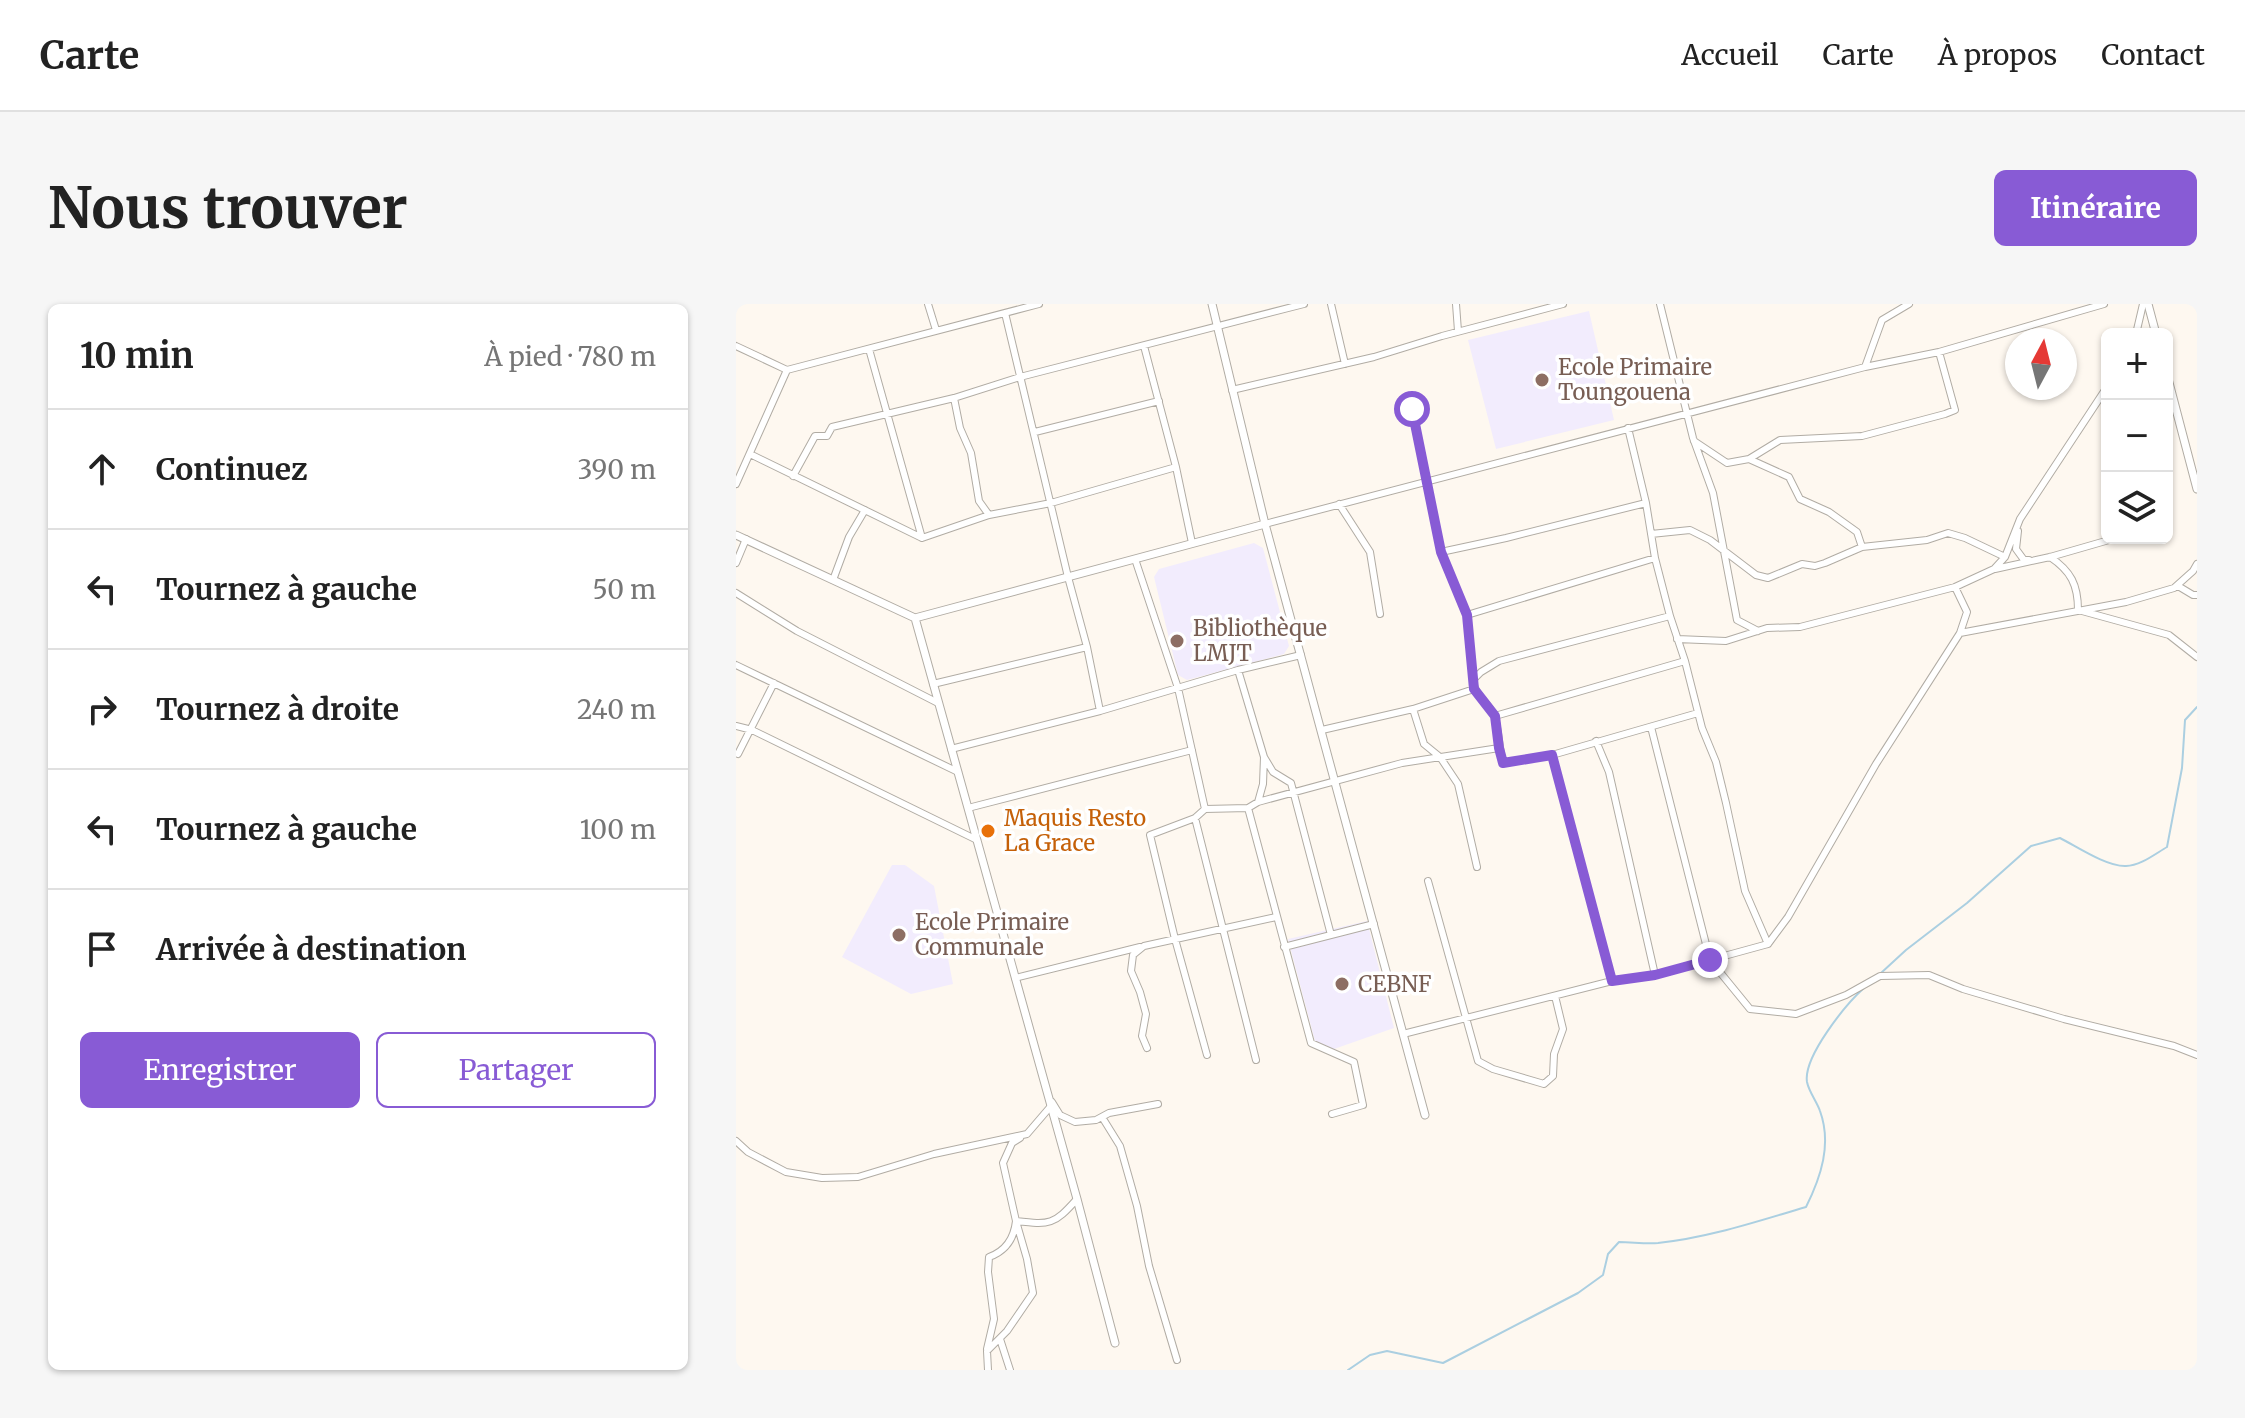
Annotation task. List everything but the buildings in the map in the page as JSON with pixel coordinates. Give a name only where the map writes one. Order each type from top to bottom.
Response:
[{"type":"street","points":[[928,304],[936,330]]},
{"type":"street","points":[[736,346],[787,370],[1039,304]]},
{"type":"street","points":[[1212,304],[1265,524],[1425,1115]]},
{"type":"street","points":[[793,476],[815,436],[827,436],[832,427],[954,398],[1020,377],[1304,304]]},
{"type":"street","points":[[1331,304],[1345,364]]},
{"type":"street","points":[[1456,304],[1458,331]]},
{"type":"street","points":[[1232,390],[1345,364],[1563,304]]},
{"type":"street","points":[[1660,304],[1686,413],[1713,493],[1737,620],[1758,631]]},
{"type":"street","points":[[1865,367],[1882,320],[1909,304]]},
{"type":"street","points":[[736,535],[915,618],[1628,428],[1865,367],[1939,352],[2104,304]]},
{"type":"street","points":[[2138,328],[2146,304]]},
{"type":"street","points":[[2146,304],[2154,328]]},
{"type":"street","points":[[1005,313],[1100,711]]},
{"type":"street","points":[[1144,346],[1176,467],[1192,543]]},
{"type":"street","points":[[869,349],[922,538]]},
{"type":"street","points":[[1694,441],[1727,463],[1749,459],[1780,440],[1862,436],[1955,410],[1939,352]]},
{"type":"street","points":[[736,484],[787,370]]},
{"type":"street","points":[[1994,569],[2005,557],[2020,519],[2101,396]]},
{"type":"street","points":[[2173,397],[2197,486]]},
{"type":"street","points":[[954,398],[960,428],[971,453],[979,501],[989,515]]},
{"type":"street","points":[[1035,432],[1159,401]]},
{"type":"street","points":[[1412,409],[1441,552],[1467,615],[1474,689],[1495,716],[1503,763],[1552,755],[1698,713]]},
{"type":"street","points":[[1628,428],[1670,616],[1698,713],[1716,762],[1745,891],[1768,944]]},
{"type":"street","points":[[750,454],[922,538],[989,515],[1051,503],[1176,467]]},
{"type":"street","points":[[1749,459],[1789,477],[1800,499],[1829,512],[1857,532],[1862,547]]},
{"type":"street","points":[[1441,552],[1646,503]]},
{"type":"street","points":[[1339,504],[1370,552],[1380,614]]},
{"type":"street","points":[[833,580],[849,537],[865,510]]},
{"type":"street","points":[[2020,519],[2016,549],[2024,560],[2032,560]]},
{"type":"street","points":[[1651,534],[1690,530],[1710,540],[1756,575],[1768,578],[1802,564],[1815,566],[1825,563],[1862,547],[1927,540],[1948,533],[2005,557]]},
{"type":"street","points":[[736,563],[746,539]]},
{"type":"street","points":[[1677,639],[1726,641],[1767,628],[1800,627],[1955,587],[1994,569],[2101,542]]},
{"type":"street","points":[[2050,557],[2068,571],[2078,595],[2078,610]]},
{"type":"street","points":[[1467,615],[1655,558]]},
{"type":"street","points":[[1135,559],[1178,688],[1205,809]]},
{"type":"street","points":[[1960,633],[2126,602],[2178,586],[2197,564]]},
{"type":"street","points":[[2178,586],[2197,595]]},
{"type":"street","points":[[1403,1034],[1612,981],[1655,975],[1768,944],[1788,917],[1876,764],[1960,633],[1967,612],[1955,587]]},
{"type":"street","points":[[736,593],[797,631],[938,703]]},
{"type":"street","points":[[2078,610],[2169,635],[2197,657]]},
{"type":"street","points":[[1473,680],[1499,661],[1670,616]]},
{"type":"street","points":[[915,618],[1115,1343]]},
{"type":"street","points":[[933,684],[1087,647]]},
{"type":"street","points":[[951,749],[1301,655]]},
{"type":"street","points":[[1495,716],[1685,661]]},
{"type":"street","points":[[736,665],[958,772]]},
{"type":"street","points":[[1238,670],[1264,757],[1273,772],[1291,783],[1331,935]]},
{"type":"street","points":[[738,754],[774,683]]},
{"type":"street","points":[[1322,730],[1413,709],[1474,689]]},
{"type":"street","points":[[1413,709],[1424,744],[1440,757],[1458,784],[1477,867]]},
{"type":"street","points":[[736,726],[752,730],[977,840]]},
{"type":"street","points":[[1651,727],[1710,960],[1750,1009],[1796,1014],[1846,995],[1880,976],[1929,975],[1963,989],[2050,1015],[2174,1046],[2197,1055]]},
{"type":"street","points":[[1596,741],[1609,772],[1655,975]]},
{"type":"street","points":[[1207,1055],[1150,835],[1195,818],[1205,809],[1248,808],[1258,802],[1402,763],[1499,748]]},
{"type":"street","points":[[968,808],[1192,750]]},
{"type":"street","points":[[1552,755],[1612,981]]},
{"type":"street","points":[[1258,802],[1263,784],[1264,757]]},
{"type":"street","points":[[1248,808],[1311,1043],[1354,1062],[1363,1105],[1332,1114]]},
{"type":"street","points":[[1195,818],[1256,1060]]},
{"type":"street","points":[[1428,881],[1478,1061],[1493,1069],[1544,1084],[1553,1076],[1554,1054],[1563,1029],[1555,996]]},
{"type":"street","points":[[1015,978],[1276,917]]},
{"type":"street","points":[[1284,947],[1374,924]]},
{"type":"street","points":[[1144,946],[1133,955],[1131,971],[1146,1014],[1142,1036],[1147,1048]]},
{"type":"street","points":[[1050,1101],[1060,1115],[1075,1122],[1096,1120],[1109,1113],[1158,1104]]},
{"type":"street","points":[[987,1351],[1007,1331],[1033,1293],[1003,1163],[1012,1143],[1027,1134],[1050,1101]]},
{"type":"street","points":[[1102,1117],[1120,1146],[1137,1206],[1149,1266],[1177,1360]]},
{"type":"street","points":[[736,1141],[748,1152],[786,1172],[822,1178],[858,1177],[934,1154],[1027,1134]]},
{"type":"street","points":[[1016,1221],[1037,1223],[1059,1219],[1077,1199]]},
{"type":"street","points":[[988,1370],[987,1351],[994,1319],[989,1257],[1007,1246],[1016,1221]]},
{"type":"street","points":[[1000,1339],[1010,1370]]},
{"type":"shaded area","name":"Ecole Primaire Toungouena","points":[[1589,311],[1614,420],[1496,449],[1468,340]]},
{"type":"shaded area","points":[[1254,543],[1263,548],[1289,646],[1284,654],[1187,680],[1178,675],[1154,577],[1159,569]]},
{"type":"shaded area","name":"Ecole Primaire Communale","points":[[892,865],[905,865],[934,886],[953,984],[911,994],[842,957]]},
{"type":"shaded area","name":"CEBNF","points":[[1367,921],[1394,1028],[1334,1049],[1315,1041],[1288,939]]},
{"type":"waterway","points":[[1881,973],[2031,846],[2060,838],[2101,860],[2126,866],[2142,862],[2167,847],[2182,768],[2185,720],[2197,707]]},
{"type":"waterway","points":[[1348,1370],[1370,1355],[1387,1351],[1443,1363],[1578,1293],[1603,1275],[1608,1254],[1619,1242],[1658,1243],[1695,1237],[1806,1207],[1820,1172],[1825,1148],[1823,1123],[1808,1086],[1808,1071],[1827,1032],[1864,988]]},
{"type":"place","name":"Ecole Primaire Toungouena","points":[[1542,380]]},
{"type":"place","name":"Bibliothèque LMJT","points":[[1177,641]]},
{"type":"place","name":"Maquis Resto La Grace","points":[[988,831]]},
{"type":"place","name":"Ecole Primaire Communale","points":[[899,935]]},
{"type":"place","name":"CEBNF","points":[[1342,984]]},
{"type":"route","points":[[1412,409],[1441,552],[1467,615],[1474,689],[1495,716],[1503,763],[1552,755],[1612,981],[1655,975],[1710,960]]}]
